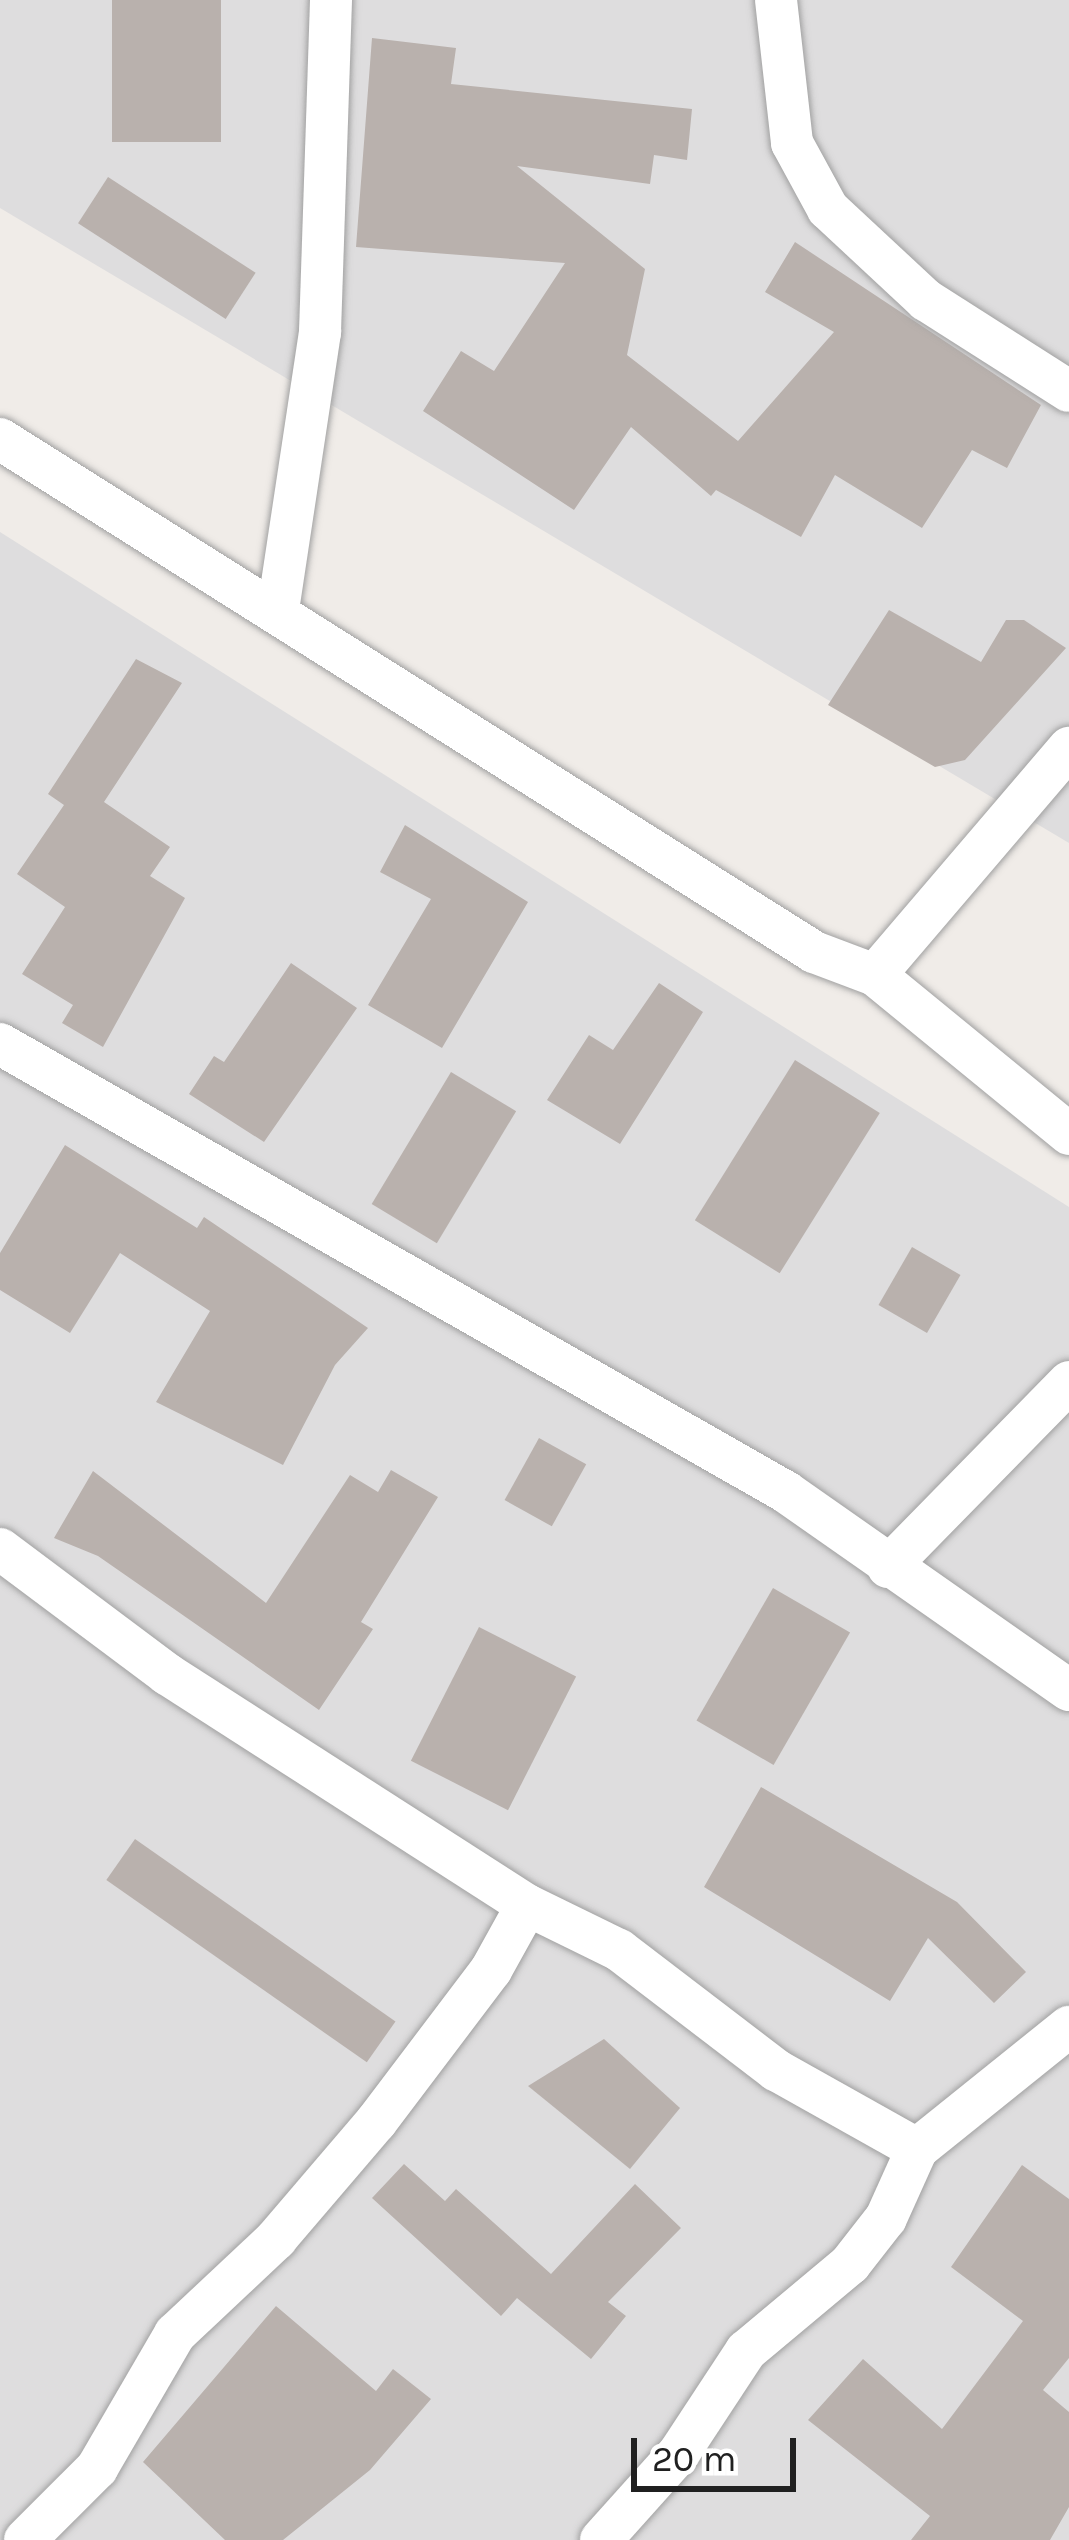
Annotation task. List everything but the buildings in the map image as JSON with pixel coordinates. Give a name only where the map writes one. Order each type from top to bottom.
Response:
[{"type":"street","points":[[278,610],[320,332],[331,0]]},
{"type":"street","points":[[776,0],[792,143],[828,209],[926,300],[1069,391]]},
{"type":"street","points":[[0,439],[814,952],[875,975],[1069,1134]]},
{"type":"street","points":[[875,975],[1069,748]]},
{"type":"street","points":[[0,1045],[786,1492],[1069,1690]]},
{"type":"street","points":[[888,1567],[1069,1382]]},
{"type":"street","points":[[0,1550],[167,1674],[527,1905],[619,1950],[776,2070],[916,2149]]},
{"type":"street","points":[[25,2540],[97,2468],[175,2334],[276,2239],[376,2122],[491,1970],[527,1905]]},
{"type":"street","points":[[601,2540],[679,2453],[746,2351],[850,2264],[886,2218],[916,2149],[1069,2026]]},
{"type":"shaded area","points":[[0,0],[1069,0],[1069,843],[0,208]]},
{"type":"shaded area","points":[[0,532],[1069,1207],[1069,2540],[0,2540]]}]
